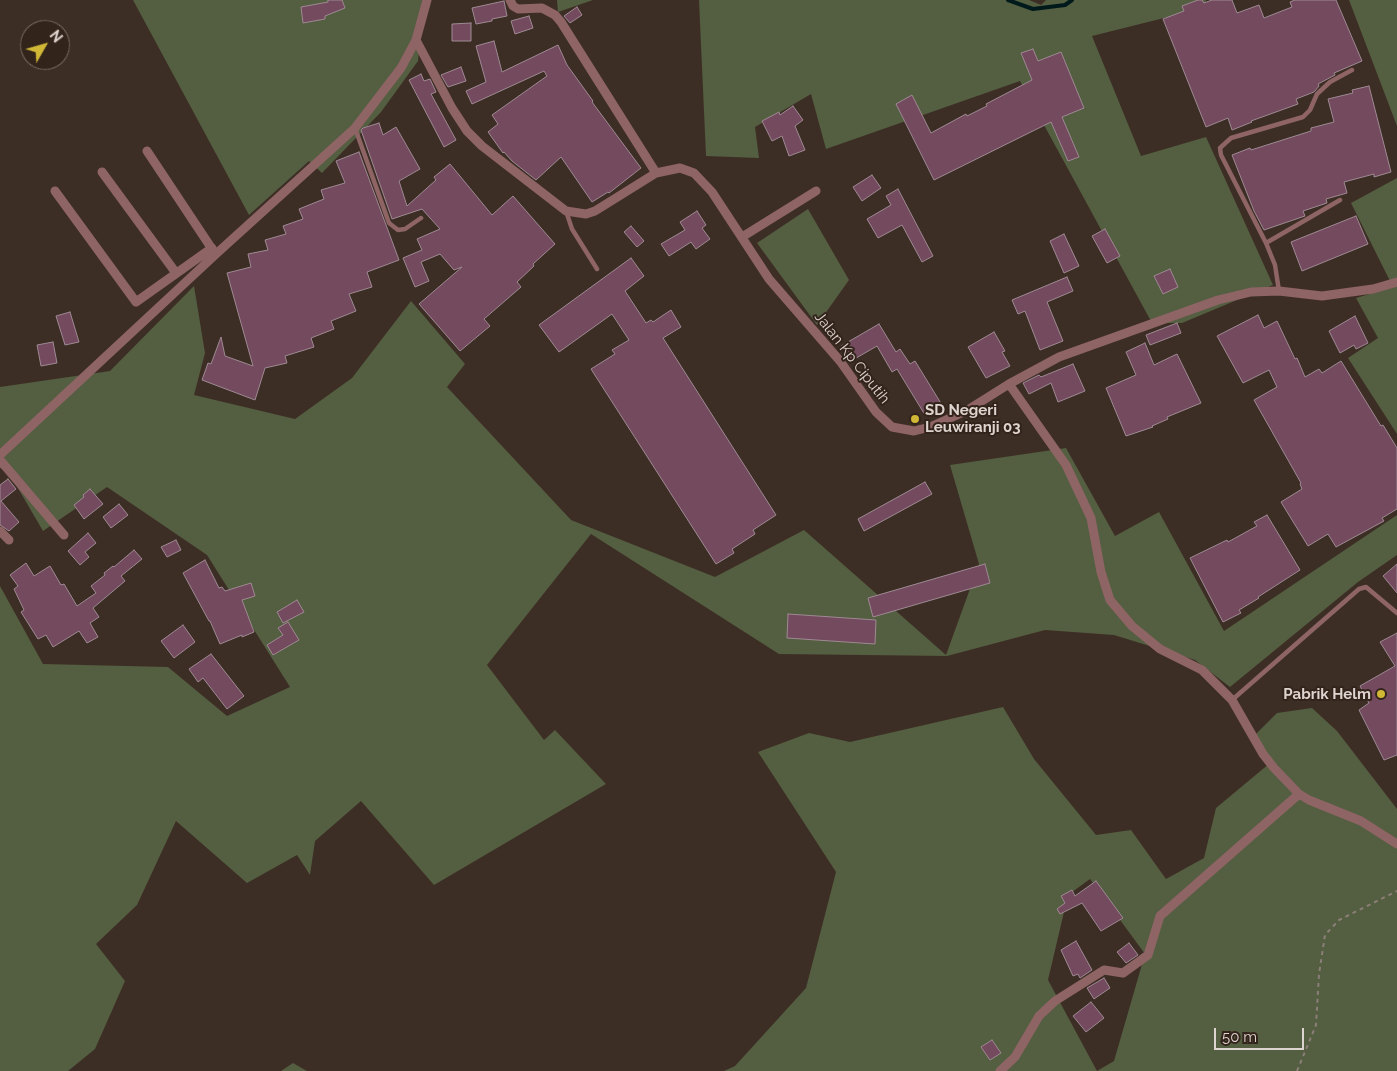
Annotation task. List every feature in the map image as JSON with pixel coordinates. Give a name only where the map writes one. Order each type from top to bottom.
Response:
[{"type":"street","points":[[0,455],[214,251],[355,128],[401,68],[416,40],[427,0]]},
{"type":"street","points":[[510,0],[513,6],[518,8],[542,8],[555,15],[656,173]]},
{"type":"street","points":[[416,40],[452,108],[467,130],[482,146],[566,211]]},
{"type":"street","points":[[147,151],[214,251]]},
{"type":"street","name":"Jalan Kp Ciputih","points":[[566,211],[586,214],[595,211],[656,173],[680,168],[694,173],[712,192],[769,279],[840,361],[876,412],[892,427],[914,432],[966,411],[1059,357],[1218,300],[1251,292],[1279,291],[1322,296],[1373,289],[1397,282]]},
{"type":"street","points":[[102,172],[176,273]]},
{"type":"street","points":[[55,191],[136,302],[176,273],[214,251]]},
{"type":"street","points":[[742,237],[816,191]]},
{"type":"street","points":[[1010,384],[1066,465],[1091,518],[1101,572],[1110,600],[1132,626],[1160,649],[1202,670],[1232,700],[1263,754],[1299,794],[1309,800],[1361,821],[1397,844]]},
{"type":"street","points":[[0,460],[64,535]]},
{"type":"street","points":[[0,531],[9,540]]},
{"type":"street","points":[[1000,1071],[1015,1056],[1039,1016],[1055,1001],[1104,970],[1123,973],[1148,955],[1160,916],[1299,794]]},
{"type":"lane","points":[[1279,291],[1275,265],[1266,243],[1221,155],[1220,148],[1231,138],[1303,116],[1310,110],[1317,94],[1330,82],[1352,70]]},
{"type":"lane","points":[[355,128],[389,223],[398,230],[404,229],[421,218]]},
{"type":"lane","points":[[1266,243],[1340,200]]},
{"type":"lane","points":[[566,211],[572,229],[597,269]]},
{"type":"lane","points":[[1232,700],[1359,589],[1366,587],[1397,613]]},
{"type":"path","points":[[1297,1071],[1316,1025],[1319,974],[1326,935],[1339,920],[1397,891]]},
{"type":"green space","points":[[133,0],[424,0],[418,61],[381,112],[322,173],[309,161],[249,215]]},
{"type":"green space","points":[[557,0],[593,0],[558,12]]},
{"type":"green space","points":[[699,0],[1029,0],[1041,5],[1046,0],[1206,0],[1204,8],[1092,36],[1141,156],[1206,137],[1273,285],[1182,323],[1152,323],[1020,81],[826,149],[811,94],[755,127],[759,158],[706,156]]},
{"type":"green space","points":[[1349,0],[1397,0],[1397,126]]},
{"type":"green space","points":[[1397,178],[1397,434],[1348,358],[1378,338],[1356,298],[1393,287],[1351,203]]},
{"type":"green space","points":[[808,209],[849,280],[817,325],[757,243]]},
{"type":"green space","points":[[194,286],[205,353],[194,395],[295,419],[352,378],[411,301],[465,364],[447,387],[571,520],[715,577],[804,530],[946,655],[979,564],[950,465],[1066,448],[1115,536],[1159,512],[1224,631],[1397,515],[1397,555],[1358,582],[1230,687],[1195,660],[1114,635],[1045,630],[947,656],[779,654],[591,534],[487,665],[544,740],[555,730],[606,784],[434,885],[361,801],[315,841],[310,875],[297,855],[247,883],[176,821],[137,905],[96,944],[125,981],[95,1049],[68,1071],[0,1071],[0,586],[43,664],[168,667],[227,716],[290,687],[207,555],[107,487],[43,531],[8,471],[0,468],[0,387],[110,371]]},
{"type":"green space","points":[[1003,707],[1034,759],[1096,835],[1131,830],[1166,879],[1204,858],[1216,808],[1270,763],[1253,737],[1277,713],[1312,708],[1337,731],[1397,809],[1397,1071],[1097,1071],[724,1071],[735,1066],[806,988],[836,872],[758,752],[809,733],[850,742]],"holes":[[[1090,879],[1145,954],[1114,1061],[1097,1071],[1048,980],[1068,895]]]},
{"type":"green space","points":[[293,1063],[307,1071],[281,1071]]},
{"type":"building","points":[[328,0],[342,0],[345,8],[325,16],[325,19],[303,23],[301,7],[328,2]]},
{"type":"building","points":[[1202,0],[1204,3],[1212,0],[1232,0],[1237,13],[1259,5],[1264,18],[1292,7],[1290,2],[1295,0],[1336,0],[1362,61],[1334,73],[1335,75],[1318,84],[1319,86],[1314,92],[1296,99],[1298,104],[1232,130],[1228,118],[1206,127],[1163,19],[1184,11],[1182,6]]},
{"type":"building","points":[[504,1],[507,16],[476,24],[472,8]]},
{"type":"building","points":[[577,7],[582,15],[570,23],[564,16]]},
{"type":"building","points":[[529,16],[533,28],[515,34],[511,21]]},
{"type":"building","points":[[471,23],[471,41],[452,41],[452,24]]},
{"type":"building","points":[[494,41],[502,72],[558,45],[567,65],[641,168],[609,193],[592,202],[561,157],[536,180],[512,161],[503,153],[488,132],[498,124],[492,115],[547,76],[544,71],[472,104],[466,91],[486,82],[476,46]]},
{"type":"building","points":[[1033,49],[1038,61],[1061,52],[1084,108],[1062,117],[1079,157],[1068,161],[1051,122],[934,180],[896,104],[912,95],[931,133],[966,114],[967,116],[987,106],[986,104],[1032,80],[1021,53]]},
{"type":"building","points":[[461,67],[466,81],[448,87],[441,75]]},
{"type":"building","points":[[421,74],[424,81],[430,79],[436,92],[431,94],[456,140],[444,147],[409,80]]},
{"type":"building","points":[[1369,86],[1391,172],[1374,177],[1374,174],[1344,182],[1347,193],[1326,199],[1327,203],[1303,211],[1305,216],[1264,230],[1254,211],[1232,155],[1334,122],[1328,99],[1353,93],[1352,90]]},
{"type":"building","points":[[793,106],[803,120],[795,126],[805,150],[789,156],[782,136],[772,141],[762,121],[779,112],[780,115]]},
{"type":"building","points":[[379,123],[383,135],[396,127],[420,169],[399,181],[407,206],[436,180],[434,177],[450,164],[492,215],[513,196],[555,244],[517,282],[521,287],[484,319],[490,326],[460,351],[419,304],[462,267],[454,270],[440,254],[421,262],[429,281],[415,287],[403,258],[422,250],[417,239],[440,229],[422,209],[392,219],[361,130]]},
{"type":"building","points":[[359,152],[399,260],[367,272],[372,287],[349,294],[356,311],[331,321],[334,329],[311,338],[314,347],[285,356],[287,363],[265,368],[255,400],[202,380],[208,363],[211,364],[221,337],[225,356],[253,366],[227,273],[251,267],[248,254],[268,250],[265,240],[286,234],[283,226],[303,219],[299,209],[324,199],[321,190],[345,183],[336,161]]},
{"type":"building","points":[[872,175],[881,188],[862,201],[853,187]]},
{"type":"building","points":[[898,189],[933,256],[922,262],[902,225],[878,238],[867,219],[891,205],[886,196]]},
{"type":"building","points":[[697,211],[706,225],[702,228],[710,239],[696,249],[691,242],[669,256],[661,244],[685,230],[680,222]]},
{"type":"building","points":[[1356,216],[1368,244],[1302,271],[1291,242]]},
{"type":"building","points":[[631,226],[644,241],[637,247],[624,232]]},
{"type":"building","points":[[1105,229],[1120,256],[1107,263],[1092,236]]},
{"type":"building","points":[[1064,234],[1079,266],[1064,273],[1050,241]]},
{"type":"building","points":[[631,258],[644,276],[625,291],[646,323],[651,320],[653,322],[671,310],[681,327],[663,338],[776,515],[753,530],[755,534],[732,549],[734,553],[716,564],[591,369],[615,354],[612,350],[629,340],[612,314],[559,352],[539,325]]},
{"type":"building","points":[[1170,269],[1178,287],[1163,294],[1154,276]]},
{"type":"building","points":[[1067,277],[1073,291],[1047,302],[1063,341],[1040,350],[1025,311],[1018,314],[1012,300]]},
{"type":"building","points":[[70,312],[79,342],[65,345],[56,316]]},
{"type":"building","points":[[1258,315],[1264,328],[1277,321],[1305,377],[1319,369],[1322,373],[1341,361],[1381,426],[1383,425],[1397,448],[1397,509],[1382,518],[1384,521],[1336,547],[1328,534],[1308,546],[1281,502],[1302,489],[1301,483],[1254,400],[1277,387],[1269,370],[1243,383],[1217,336]]},
{"type":"building","points":[[1355,316],[1368,343],[1356,349],[1354,345],[1340,353],[1329,331]]},
{"type":"building","points":[[1177,323],[1181,333],[1150,345],[1146,335]]},
{"type":"building","points":[[879,324],[896,352],[900,349],[910,364],[915,361],[942,405],[925,415],[897,369],[892,372],[877,346],[851,361],[841,346]]},
{"type":"building","points":[[994,332],[1005,351],[1002,352],[1010,366],[986,378],[968,347]]},
{"type":"building","points":[[53,342],[57,363],[41,366],[37,345]]},
{"type":"building","points":[[1145,343],[1154,365],[1177,354],[1201,403],[1167,417],[1168,419],[1153,427],[1126,436],[1106,388],[1136,375],[1126,352]]},
{"type":"building","points":[[1073,364],[1085,391],[1058,402],[1051,383],[1029,394],[1023,383],[1039,375],[1041,377]]},
{"type":"building","points":[[8,479],[16,489],[1,501],[19,522],[9,531],[0,525],[0,485]]},
{"type":"building","points":[[925,482],[932,494],[864,531],[858,519]]},
{"type":"building","points":[[90,489],[103,504],[84,519],[74,505]]},
{"type":"building","points":[[119,504],[128,515],[111,528],[103,517]]},
{"type":"building","points":[[1267,515],[1300,570],[1239,610],[1241,613],[1223,622],[1190,558],[1227,540],[1228,542],[1257,526],[1254,522]]},
{"type":"building","points":[[88,533],[96,543],[85,552],[89,557],[80,565],[68,551]]},
{"type":"building","points":[[176,540],[181,550],[167,557],[161,547]]},
{"type":"building","points":[[134,550],[142,559],[121,576],[125,581],[93,608],[99,617],[90,623],[98,637],[87,643],[79,631],[53,647],[46,635],[38,639],[21,612],[24,610],[14,589],[18,586],[10,575],[26,563],[34,576],[50,566],[61,585],[64,584],[77,606],[96,593],[91,586],[105,575],[104,573]]},
{"type":"building","points":[[205,560],[219,588],[222,587],[225,591],[251,583],[255,596],[242,600],[254,632],[220,644],[210,621],[183,573]]},
{"type":"building","points":[[985,564],[990,583],[873,617],[868,598]]},
{"type":"building","points":[[1397,564],[1397,593],[1383,576]]},
{"type":"building","points":[[297,600],[304,612],[283,623],[277,612]]},
{"type":"building","points":[[788,614],[876,620],[875,644],[787,638]]},
{"type":"building","points":[[288,622],[299,640],[273,655],[267,645],[283,635],[278,628]]},
{"type":"building","points":[[183,625],[195,642],[174,658],[161,641]]},
{"type":"building","name":"Pabrik Helm","points":[[1397,633],[1397,755],[1384,760],[1359,710],[1369,703],[1360,686],[1395,666],[1380,642]]},
{"type":"building","points":[[211,654],[244,696],[227,709],[203,678],[198,682],[189,669]]},
{"type":"building","points":[[1096,881],[1123,918],[1101,931],[1082,903],[1060,914],[1057,909],[1065,903],[1061,896],[1072,890],[1075,896]]},
{"type":"building","points":[[1076,941],[1092,970],[1080,978],[1078,974],[1073,976],[1061,950]]},
{"type":"building","points":[[1129,943],[1138,955],[1126,963],[1117,952]]},
{"type":"building","points":[[1104,978],[1110,988],[1094,999],[1087,988]]},
{"type":"building","points":[[1091,1002],[1104,1018],[1086,1032],[1073,1016]]},
{"type":"building","points":[[992,1040],[1001,1053],[990,1060],[981,1047]]},
{"type":"waterway","points":[[1008,0],[1033,9],[1065,5],[1072,0]]},
{"type":"place","name":"SD Negeri Leuwiranji 03","points":[[915,419]]},
{"type":"place","name":"Pabrik Helm","points":[[1381,694]]}]
